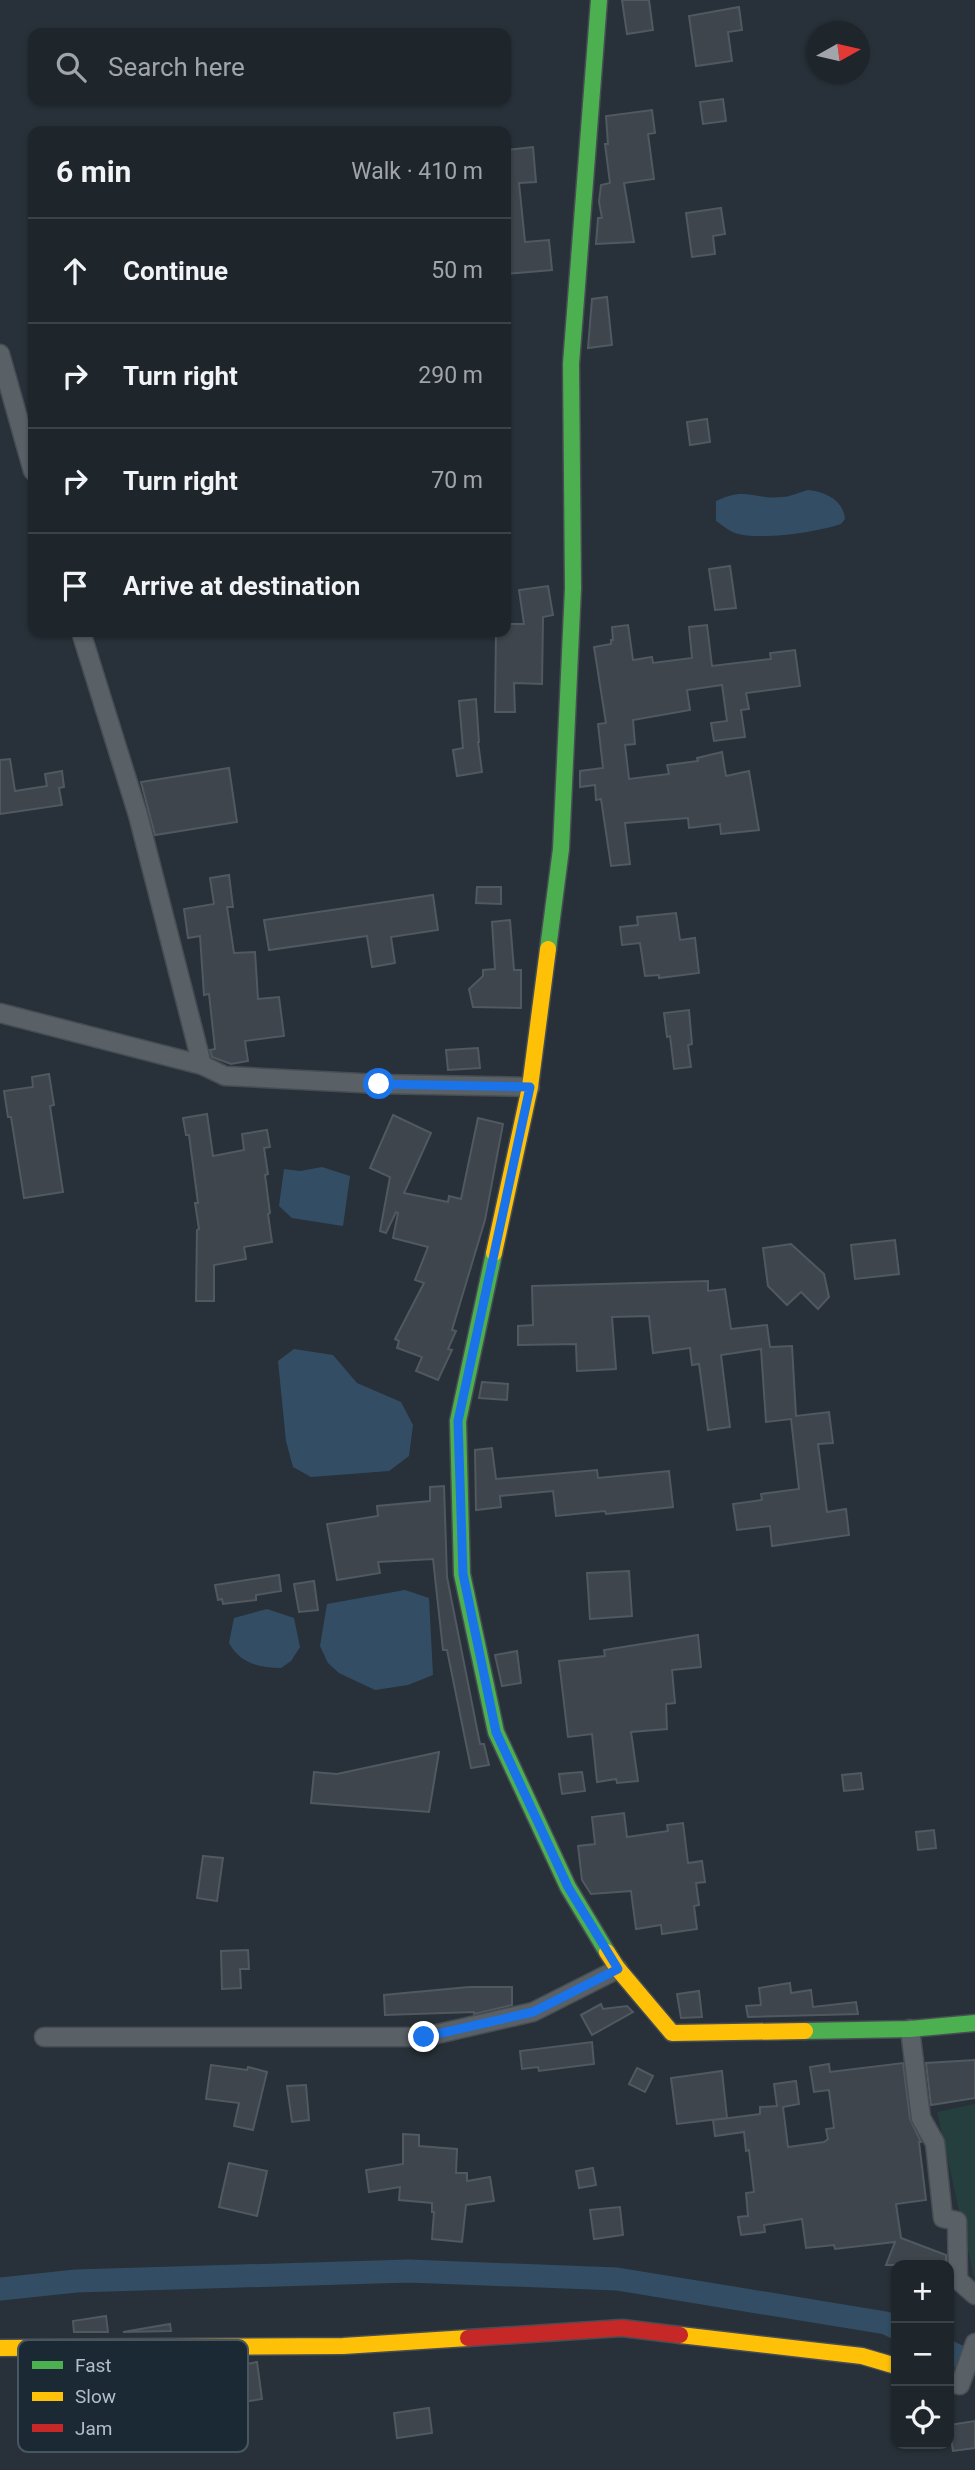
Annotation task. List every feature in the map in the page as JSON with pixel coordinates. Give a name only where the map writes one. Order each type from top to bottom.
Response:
[{"type":"street","points":[[599,0],[571,364],[573,588],[561,849],[530,1087],[458,1421],[463,1574],[496,1732],[568,1887],[618,1969],[672,2033],[910,2029],[975,2023]]},
{"type":"street","points":[[0,354],[28,453]]},
{"type":"street","points":[[83,637],[138,815],[202,1065]]},
{"type":"street","points":[[0,1013],[202,1065],[225,1076],[379,1084],[530,1087]]},
{"type":"street","points":[[44,2037],[424,2037],[533,2012],[618,1969]]},
{"type":"street","points":[[910,2029],[920,2118],[934,2143],[943,2218],[957,2221],[958,2280],[975,2295]]},
{"type":"street","points":[[248,2347],[343,2346],[622,2328],[862,2356],[891,2365]]},
{"type":"street","points":[[954,2384],[975,2343]]},
{"type":"street","points":[[0,2348],[18,2348]]},
{"type":"green space","points":[[975,2104],[975,2281],[937,2112]]},
{"type":"water","points":[[808,490],[827,495],[837,502],[844,512],[845,519],[841,524],[818,530],[758,536],[735,533],[716,521],[716,501],[735,494],[785,497]]},
{"type":"water","points":[[322,1167],[350,1176],[343,1226],[292,1218],[279,1206],[284,1169],[300,1171]]},
{"type":"water","points":[[294,1349],[333,1355],[357,1383],[401,1402],[413,1425],[409,1456],[389,1471],[311,1477],[293,1467],[286,1441],[278,1361]]},
{"type":"water","points":[[405,1590],[429,1598],[433,1675],[408,1685],[375,1690],[339,1673],[328,1663],[320,1646],[327,1604]]},
{"type":"water","points":[[267,1609],[294,1618],[300,1647],[291,1661],[281,1668],[251,1663],[239,1656],[229,1643],[234,1618]]},
{"type":"building","points":[[622,0],[649,0],[653,30],[627,34]]},
{"type":"building","points":[[739,7],[742,30],[728,32],[732,61],[696,66],[689,16]]},
{"type":"building","points":[[723,99],[726,121],[703,124],[700,102]]},
{"type":"building","points":[[652,110],[655,133],[648,134],[654,179],[624,183],[634,242],[596,244],[598,218],[602,218],[599,202],[601,185],[610,183],[605,144],[608,144],[606,116]]},
{"type":"building","points":[[533,147],[536,182],[519,183],[525,242],[549,240],[552,270],[511,274],[511,149]]},
{"type":"building","points":[[721,208],[725,234],[713,236],[715,254],[692,257],[686,213]]},
{"type":"building","points":[[607,297],[612,345],[588,348],[592,299]]},
{"type":"building","points":[[707,419],[710,442],[690,445],[687,422]]},
{"type":"building","points":[[730,566],[736,608],[715,610],[709,569]]},
{"type":"building","points":[[548,586],[553,615],[543,617],[542,684],[514,683],[515,712],[495,712],[496,637],[511,637],[511,624],[524,624],[519,590]]},
{"type":"building","points":[[628,625],[633,660],[652,657],[653,663],[692,658],[689,627],[707,625],[712,666],[771,659],[770,653],[795,650],[800,686],[746,693],[749,709],[741,710],[745,737],[714,741],[711,723],[727,721],[722,685],[687,690],[690,710],[633,720],[635,744],[625,745],[629,779],[669,774],[667,765],[698,761],[697,758],[722,752],[726,776],[749,771],[759,830],[721,834],[720,824],[689,828],[688,818],[625,823],[630,864],[611,866],[601,799],[596,800],[595,785],[580,787],[580,771],[603,768],[598,724],[606,723],[594,647],[611,644],[612,627]]},
{"type":"building","points":[[476,699],[482,772],[457,776],[453,750],[463,748],[459,701]]},
{"type":"building","points":[[10,759],[15,791],[47,786],[45,774],[62,771],[64,787],[59,788],[62,805],[0,814],[0,760]]},
{"type":"building","points":[[229,768],[237,822],[155,835],[141,782]]},
{"type":"building","points":[[229,875],[233,907],[227,907],[234,953],[255,952],[258,999],[279,997],[284,1036],[245,1041],[248,1061],[231,1064],[212,1057],[210,1050],[215,1049],[209,994],[204,995],[200,936],[188,938],[184,909],[214,904],[210,878]]},
{"type":"building","points":[[477,887],[501,887],[501,904],[476,903]]},
{"type":"building","points":[[433,895],[438,930],[391,937],[395,963],[372,967],[367,936],[269,950],[264,920]]},
{"type":"building","points":[[676,913],[680,940],[695,938],[699,973],[659,978],[659,975],[645,976],[640,943],[622,945],[620,927],[638,925],[637,917]]},
{"type":"building","points":[[510,920],[514,970],[521,970],[521,1008],[473,1007],[469,989],[483,976],[483,970],[495,969],[492,922]]},
{"type":"building","points":[[689,1010],[692,1044],[688,1045],[691,1067],[674,1069],[664,1013]]},
{"type":"building","points":[[478,1048],[480,1068],[448,1070],[446,1050]]},
{"type":"building","points":[[49,1074],[54,1105],[50,1106],[63,1192],[24,1198],[11,1117],[8,1117],[4,1091],[33,1087],[32,1077]]},
{"type":"building","points":[[207,1114],[213,1156],[244,1150],[242,1134],[267,1130],[270,1147],[264,1148],[268,1174],[265,1175],[272,1242],[244,1247],[246,1259],[214,1265],[214,1301],[196,1301],[199,1229],[195,1203],[198,1203],[189,1135],[186,1135],[183,1118]]},
{"type":"building","points":[[393,1115],[431,1133],[404,1193],[448,1202],[449,1196],[461,1199],[478,1118],[503,1124],[485,1220],[452,1330],[456,1331],[448,1349],[452,1350],[438,1380],[416,1371],[422,1357],[397,1348],[399,1341],[395,1339],[424,1283],[415,1280],[428,1247],[393,1238],[398,1213],[396,1212],[386,1233],[380,1231],[390,1177],[370,1168]]},
{"type":"building","points":[[895,1240],[899,1274],[855,1279],[851,1245]]},
{"type":"building","points":[[791,1244],[824,1274],[829,1297],[818,1309],[801,1292],[787,1305],[768,1286],[763,1248]]},
{"type":"building","points":[[708,1281],[708,1291],[725,1289],[731,1329],[767,1325],[770,1347],[792,1346],[796,1416],[829,1412],[833,1443],[818,1444],[827,1512],[846,1509],[849,1535],[772,1546],[770,1526],[737,1530],[733,1504],[762,1500],[761,1494],[799,1489],[791,1419],[766,1422],[761,1349],[721,1355],[730,1427],[708,1430],[699,1364],[692,1365],[690,1348],[653,1353],[649,1316],[612,1317],[616,1369],[577,1371],[576,1344],[518,1345],[518,1326],[533,1325],[532,1286]]},
{"type":"building","points":[[482,1382],[508,1384],[507,1400],[479,1398]]},
{"type":"building","points":[[492,1448],[496,1479],[597,1470],[598,1478],[669,1471],[673,1507],[556,1516],[553,1491],[500,1496],[501,1507],[476,1510],[475,1450]]},
{"type":"building","points":[[444,1486],[447,1577],[480,1744],[484,1744],[489,1765],[471,1768],[447,1650],[443,1650],[433,1559],[378,1562],[380,1573],[337,1580],[327,1524],[378,1516],[377,1506],[430,1501],[430,1487]]},
{"type":"building","points":[[629,1571],[632,1616],[590,1619],[587,1573]]},
{"type":"building","points":[[279,1575],[281,1591],[256,1595],[256,1600],[223,1604],[222,1599],[218,1600],[215,1585]]},
{"type":"building","points":[[314,1581],[318,1610],[299,1612],[294,1584]]},
{"type":"building","points":[[698,1635],[701,1667],[672,1670],[675,1703],[666,1704],[667,1729],[631,1732],[638,1781],[617,1783],[616,1779],[597,1782],[592,1734],[568,1737],[559,1661],[605,1656],[604,1650]]},
{"type":"building","points":[[517,1651],[521,1683],[502,1686],[495,1655]]},
{"type":"building","points":[[439,1752],[429,1812],[311,1803],[314,1772],[337,1774]]},
{"type":"building","points":[[582,1772],[585,1791],[562,1794],[559,1774]]},
{"type":"building","points":[[861,1773],[863,1789],[844,1791],[842,1775]]},
{"type":"building","points":[[624,1813],[627,1837],[668,1831],[667,1825],[683,1823],[688,1863],[702,1861],[705,1882],[696,1883],[699,1905],[694,1906],[697,1929],[662,1934],[661,1925],[636,1929],[631,1891],[591,1894],[582,1880],[578,1846],[595,1844],[592,1817]]},
{"type":"building","points":[[934,1830],[936,1848],[918,1850],[916,1832]]},
{"type":"building","points":[[203,1856],[223,1858],[217,1901],[197,1898]]},
{"type":"building","points":[[248,1950],[249,1969],[240,1969],[241,1988],[222,1989],[221,1951]]},
{"type":"building","points":[[790,1983],[791,1993],[811,1990],[813,2007],[856,2002],[858,2014],[748,2017],[746,2006],[761,2005],[759,1988]]},
{"type":"building","points":[[469,1987],[512,1987],[512,2005],[474,2014],[385,2015],[384,1995]]},
{"type":"building","points":[[699,1991],[702,2017],[681,2018],[677,1994]]},
{"type":"building","points":[[601,2004],[603,2009],[627,2006],[633,2012],[592,2035],[581,2015]]},
{"type":"building","points":[[592,2042],[594,2064],[539,2071],[538,2067],[522,2069],[520,2051]]},
{"type":"building","points":[[975,2060],[975,2098],[931,2105],[926,2063]]},
{"type":"building","points":[[903,2063],[910,2119],[921,2142],[926,2200],[896,2204],[901,2238],[946,2255],[946,2260],[891,2260],[891,2265],[886,2265],[895,2242],[835,2249],[834,2245],[806,2248],[802,2219],[764,2225],[765,2232],[741,2235],[738,2217],[748,2216],[746,2193],[754,2192],[749,2150],[746,2151],[744,2132],[715,2136],[713,2120],[760,2114],[760,2107],[777,2106],[774,2084],[796,2081],[799,2104],[783,2107],[788,2147],[824,2142],[828,2139],[826,2129],[834,2128],[829,2090],[814,2092],[810,2067],[829,2064],[830,2072]]},
{"type":"building","points":[[211,2065],[247,2070],[248,2067],[267,2072],[253,2130],[234,2126],[239,2103],[206,2099]]},
{"type":"building","points":[[637,2068],[653,2076],[645,2092],[629,2084]]},
{"type":"building","points":[[722,2071],[727,2118],[677,2124],[671,2078]]},
{"type":"building","points":[[306,2085],[309,2120],[292,2122],[287,2086]]},
{"type":"building","points":[[403,2134],[419,2135],[419,2146],[457,2149],[456,2173],[467,2173],[467,2181],[490,2177],[494,2201],[466,2205],[462,2242],[432,2239],[432,2203],[399,2200],[400,2187],[369,2192],[366,2170],[403,2164]]},
{"type":"building","points":[[229,2163],[267,2171],[257,2216],[219,2207]]},
{"type":"building","points":[[593,2168],[596,2185],[579,2188],[576,2171]]},
{"type":"building","points":[[620,2207],[623,2235],[594,2239],[590,2210]]},
{"type":"building","points":[[106,2316],[108,2332],[74,2332],[73,2321]]},
{"type":"building","points":[[170,2324],[171,2331],[123,2332]]},
{"type":"building","points":[[257,2362],[262,2399],[248,2401],[248,2364]]},
{"type":"building","points":[[429,2408],[432,2433],[397,2438],[394,2413]]},
{"type":"building","points":[[975,2421],[975,2448],[953,2451],[954,2424]]},
{"type":"waterway","points":[[0,2289],[76,2281],[409,2271],[617,2279],[891,2326]]},
{"type":"waterway","points":[[954,2354],[975,2364]]},
{"type":"traffic: fast","points":[[548,949],[561,849],[573,588],[571,364],[599,0]]},
{"type":"traffic: fast","points":[[494,1253],[458,1421],[462,1574],[496,1732],[568,1887],[607,1952]]},
{"type":"traffic: fast","points":[[805,2031],[910,2029],[975,2023]]},
{"type":"traffic: slow","points":[[494,1253],[530,1087],[548,949]]},
{"type":"traffic: slow","points":[[607,1952],[672,2033],[805,2031]]},
{"type":"traffic: slow","points":[[680,2335],[862,2356],[891,2365]]},
{"type":"traffic: slow","points":[[248,2347],[343,2346],[468,2338]]},
{"type":"traffic: slow","points":[[0,2348],[18,2348]]},
{"type":"traffic: jam","points":[[468,2338],[622,2328],[680,2335]]},
{"type":"route","points":[[379,1084],[530,1087],[458,1421],[463,1574],[496,1732],[568,1887],[618,1969],[533,2012],[424,2037]]}]
